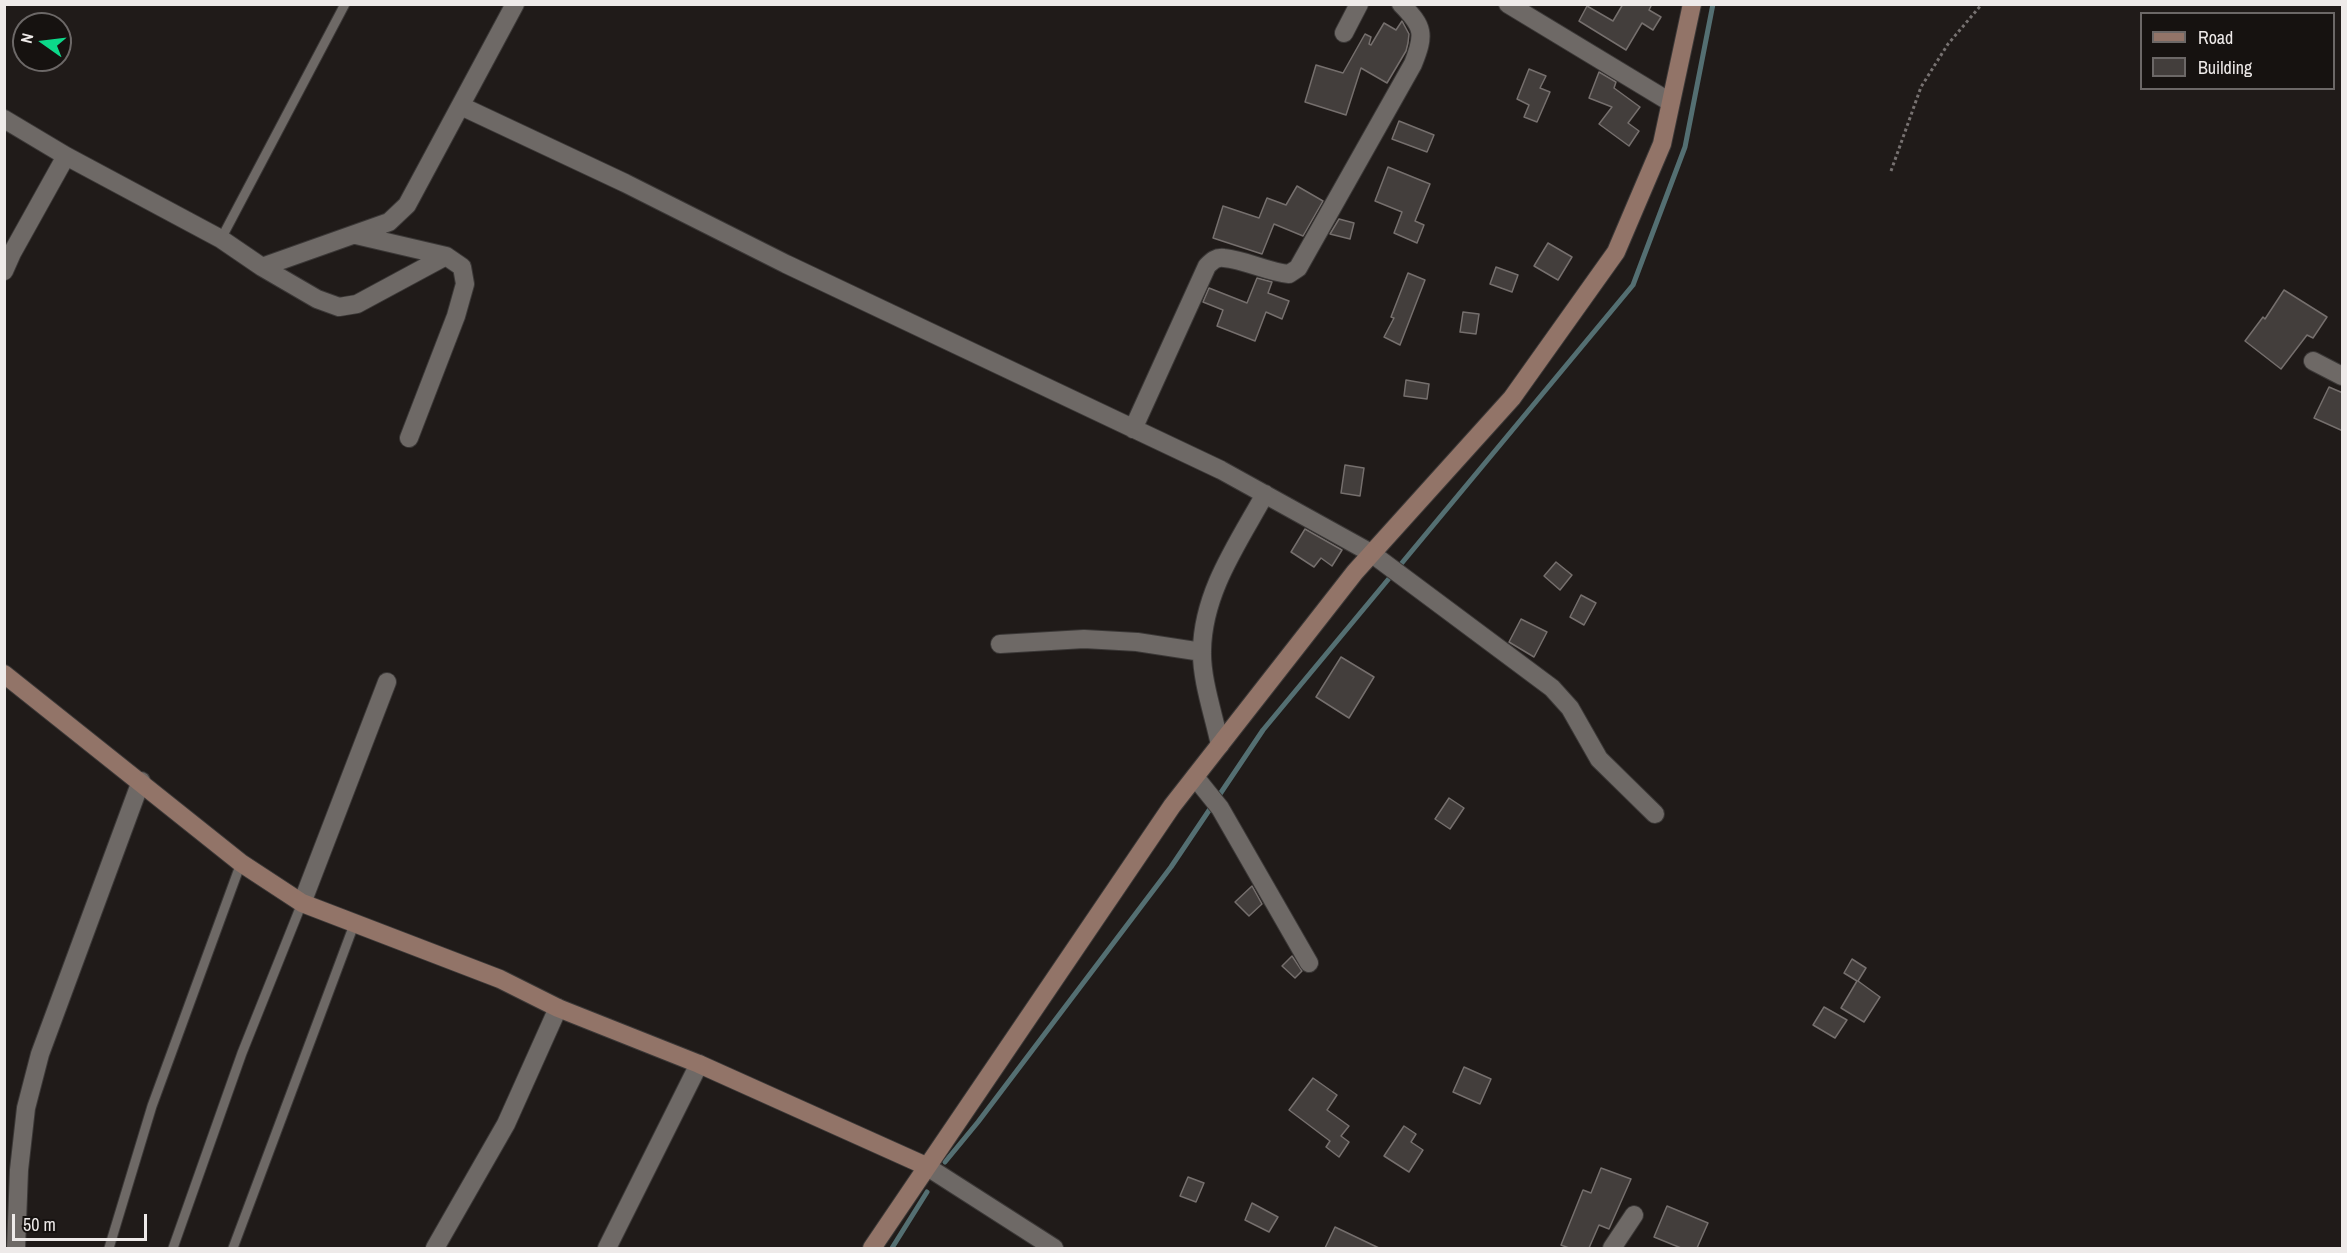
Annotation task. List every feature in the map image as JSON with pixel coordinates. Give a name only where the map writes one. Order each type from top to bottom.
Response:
[{"type":"street","points":[[262,267],[389,222],[407,205],[515,4]]},
{"type":"street","points":[[1344,33],[1359,4]]},
{"type":"street","points":[[1133,429],[1207,266],[1214,260],[1223,258],[1276,273],[1289,274],[1298,268],[1420,48],[1422,33],[1415,19],[1401,4]]},
{"type":"street","points":[[1508,4],[1670,102]]},
{"type":"street","points":[[872,1248],[1172,806],[1198,780],[1220,745],[1512,398],[1616,252],[1662,144],[1692,4]]},
{"type":"street","points":[[461,105],[625,183],[786,264],[1221,470],[1376,558],[1552,688],[1570,708],[1599,759],[1655,814]]},
{"type":"street","points":[[4,119],[66,156],[221,239],[262,267],[317,299],[339,307],[357,304],[446,256]]},
{"type":"street","points":[[4,271],[66,156]]},
{"type":"street","points":[[356,235],[446,256],[462,267],[465,284],[456,316],[409,438]]},
{"type":"street","points":[[2313,361],[2343,376]]},
{"type":"street","points":[[1220,745],[1202,652],[1204,623],[1221,573],[1264,494]]},
{"type":"street","points":[[1000,644],[1084,639],[1137,642],[1202,652]]},
{"type":"street","points":[[6,678],[141,781],[241,863],[302,903],[500,979],[558,1008],[699,1064],[926,1166],[1054,1248]]},
{"type":"street","points":[[302,903],[387,682]]},
{"type":"street","points":[[1198,780],[1220,808],[1309,963]]},
{"type":"street","points":[[16,1248],[12,1169],[40,1054],[141,781]]},
{"type":"street","points":[[435,1248],[506,1124],[558,1008]]},
{"type":"street","points":[[607,1248],[699,1064]]},
{"type":"street","points":[[1612,1248],[1634,1215]]},
{"type":"lane","points":[[221,239],[345,4]]},
{"type":"lane","points":[[109,1248],[152,1106],[241,863]]},
{"type":"lane","points":[[173,1248],[242,1053],[302,903]]},
{"type":"lane","points":[[234,1248],[355,922]]},
{"type":"path","points":[[1891,171],[1921,87],[1948,44],[1982,4]]},
{"type":"building","points":[[1623,4],[1652,4],[1649,10],[1661,17],[1653,30],[1642,23],[1626,50],[1579,21],[1587,6],[1613,21]]},
{"type":"building","points":[[1402,21],[1409,34],[1408,43],[1406,51],[1387,83],[1361,68],[1346,115],[1305,102],[1316,65],[1343,73],[1365,34],[1371,37],[1369,44],[1371,45],[1384,23],[1396,30]]},
{"type":"building","points":[[1529,69],[1546,76],[1540,88],[1550,92],[1537,122],[1524,117],[1529,105],[1517,99]]},
{"type":"building","points":[[1599,72],[1616,82],[1614,88],[1640,107],[1628,123],[1639,131],[1629,146],[1599,124],[1612,107],[1589,98]]},
{"type":"building","points":[[1399,121],[1434,135],[1427,152],[1392,139]]},
{"type":"building","points":[[1388,167],[1430,184],[1415,221],[1424,225],[1417,243],[1394,233],[1402,212],[1375,201]]},
{"type":"building","points":[[1297,186],[1323,201],[1303,236],[1274,224],[1262,254],[1213,238],[1223,206],[1259,218],[1267,198],[1286,205]]},
{"type":"building","points":[[1339,219],[1354,223],[1350,239],[1330,234]]},
{"type":"building","points":[[1548,243],[1572,257],[1558,280],[1534,266]]},
{"type":"building","points":[[1496,267],[1518,275],[1512,292],[1490,284]]},
{"type":"building","points":[[1408,273],[1425,280],[1400,345],[1384,337],[1394,318],[1391,317]]},
{"type":"building","points":[[1257,278],[1272,282],[1268,293],[1289,301],[1282,319],[1266,312],[1255,341],[1217,326],[1223,310],[1203,302],[1209,288],[1247,303]]},
{"type":"building","points":[[2284,290],[2327,317],[2313,338],[2307,335],[2281,369],[2245,341],[2263,317],[2265,319]]},
{"type":"building","points":[[1463,312],[1479,314],[1476,334],[1460,332]]},
{"type":"building","points":[[1406,380],[1429,384],[1427,399],[1404,396]]},
{"type":"building","points":[[2329,387],[2343,393],[2343,431],[2314,418]]},
{"type":"building","points":[[1345,465],[1364,468],[1360,496],[1341,493]]},
{"type":"building","points":[[1305,529],[1342,550],[1332,566],[1321,558],[1314,567],[1291,552]]},
{"type":"building","points":[[1556,562],[1572,575],[1560,590],[1544,576]]},
{"type":"building","points":[[1581,595],[1596,603],[1584,625],[1570,617]]},
{"type":"building","points":[[1521,619],[1547,632],[1534,657],[1509,642]]},
{"type":"building","points":[[1341,657],[1374,677],[1349,718],[1316,697]]},
{"type":"building","points":[[1449,798],[1464,808],[1450,829],[1435,819]]},
{"type":"building","points":[[1252,886],[1262,904],[1249,916],[1235,902]]},
{"type":"building","points":[[1292,956],[1302,971],[1295,978],[1282,966]]},
{"type":"building","points":[[1852,959],[1866,968],[1858,981],[1880,997],[1864,1022],[1841,1008],[1857,981],[1844,973]]},
{"type":"building","points":[[1824,1007],[1847,1020],[1835,1038],[1813,1025]]},
{"type":"building","points":[[1464,1067],[1491,1079],[1480,1104],[1453,1092]]},
{"type":"building","points":[[1313,1078],[1337,1095],[1327,1110],[1349,1126],[1341,1136],[1349,1142],[1339,1157],[1326,1147],[1330,1141],[1289,1110]]},
{"type":"building","points":[[1404,1126],[1416,1134],[1411,1142],[1423,1150],[1409,1172],[1384,1156]]},
{"type":"building","points":[[1601,1168],[1631,1179],[1609,1229],[1599,1225],[1589,1248],[1569,1248],[1561,1245],[1583,1190],[1591,1193]]},
{"type":"building","points":[[1188,1177],[1204,1183],[1196,1202],[1180,1196]]},
{"type":"building","points":[[1252,1203],[1278,1217],[1269,1232],[1245,1220]]},
{"type":"building","points":[[1667,1206],[1708,1223],[1697,1248],[1681,1248],[1654,1237]]},
{"type":"building","points":[[1335,1227],[1379,1248],[1325,1248]]},
{"type":"waterway","points":[[945,1162],[978,1122],[1171,867],[1263,730],[1633,285],[1685,147],[1713,4]]},
{"type":"waterway","points":[[892,1248],[927,1192]]}]
